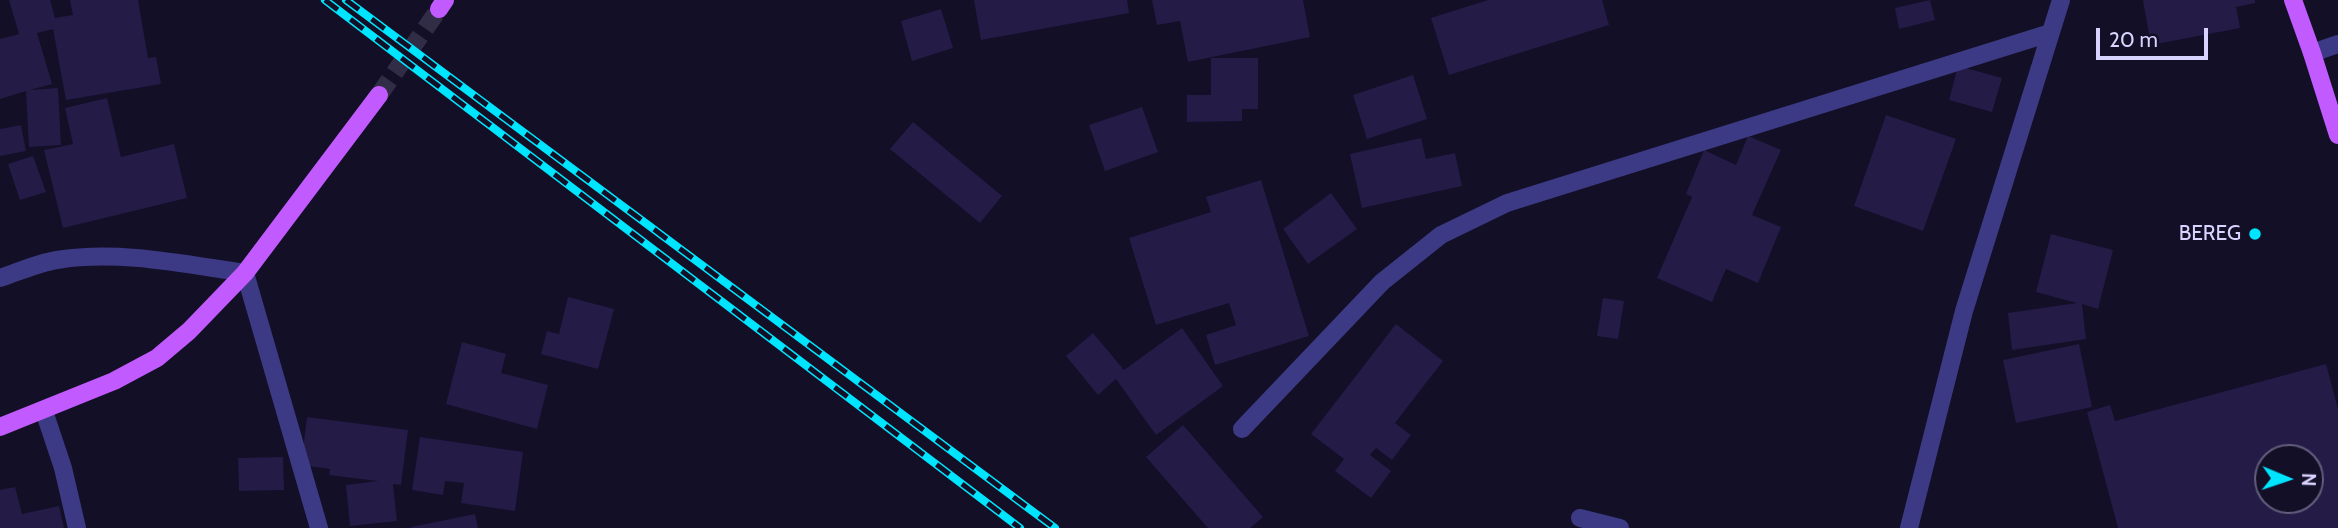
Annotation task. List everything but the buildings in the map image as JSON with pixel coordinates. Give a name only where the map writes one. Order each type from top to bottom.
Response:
[{"type":"main road","points":[[2293,0],[2338,135]]},
{"type":"main road","points":[[0,427],[114,381],[157,358],[189,331],[245,273],[379,95]]},
{"type":"street","points":[[1909,528],[1964,311],[2061,0]]},
{"type":"street","points":[[1242,429],[1382,282],[1441,235],[1507,203],[2050,33]]},
{"type":"street","points":[[2312,53],[2338,44]]},
{"type":"street","points":[[0,278],[54,260],[93,257],[159,260],[245,273],[318,528]]},
{"type":"street","points":[[44,411],[63,468],[77,528]]},
{"type":"street","points":[[1580,518],[1620,528]]},
{"type":"tunnel","points":[[379,95],[439,9]]},
{"type":"railway","points":[[325,0],[1020,528]]},
{"type":"railway","points":[[346,0],[1055,528]]},
{"type":"place","name":"BEREG","points":[[2255,234]]}]
